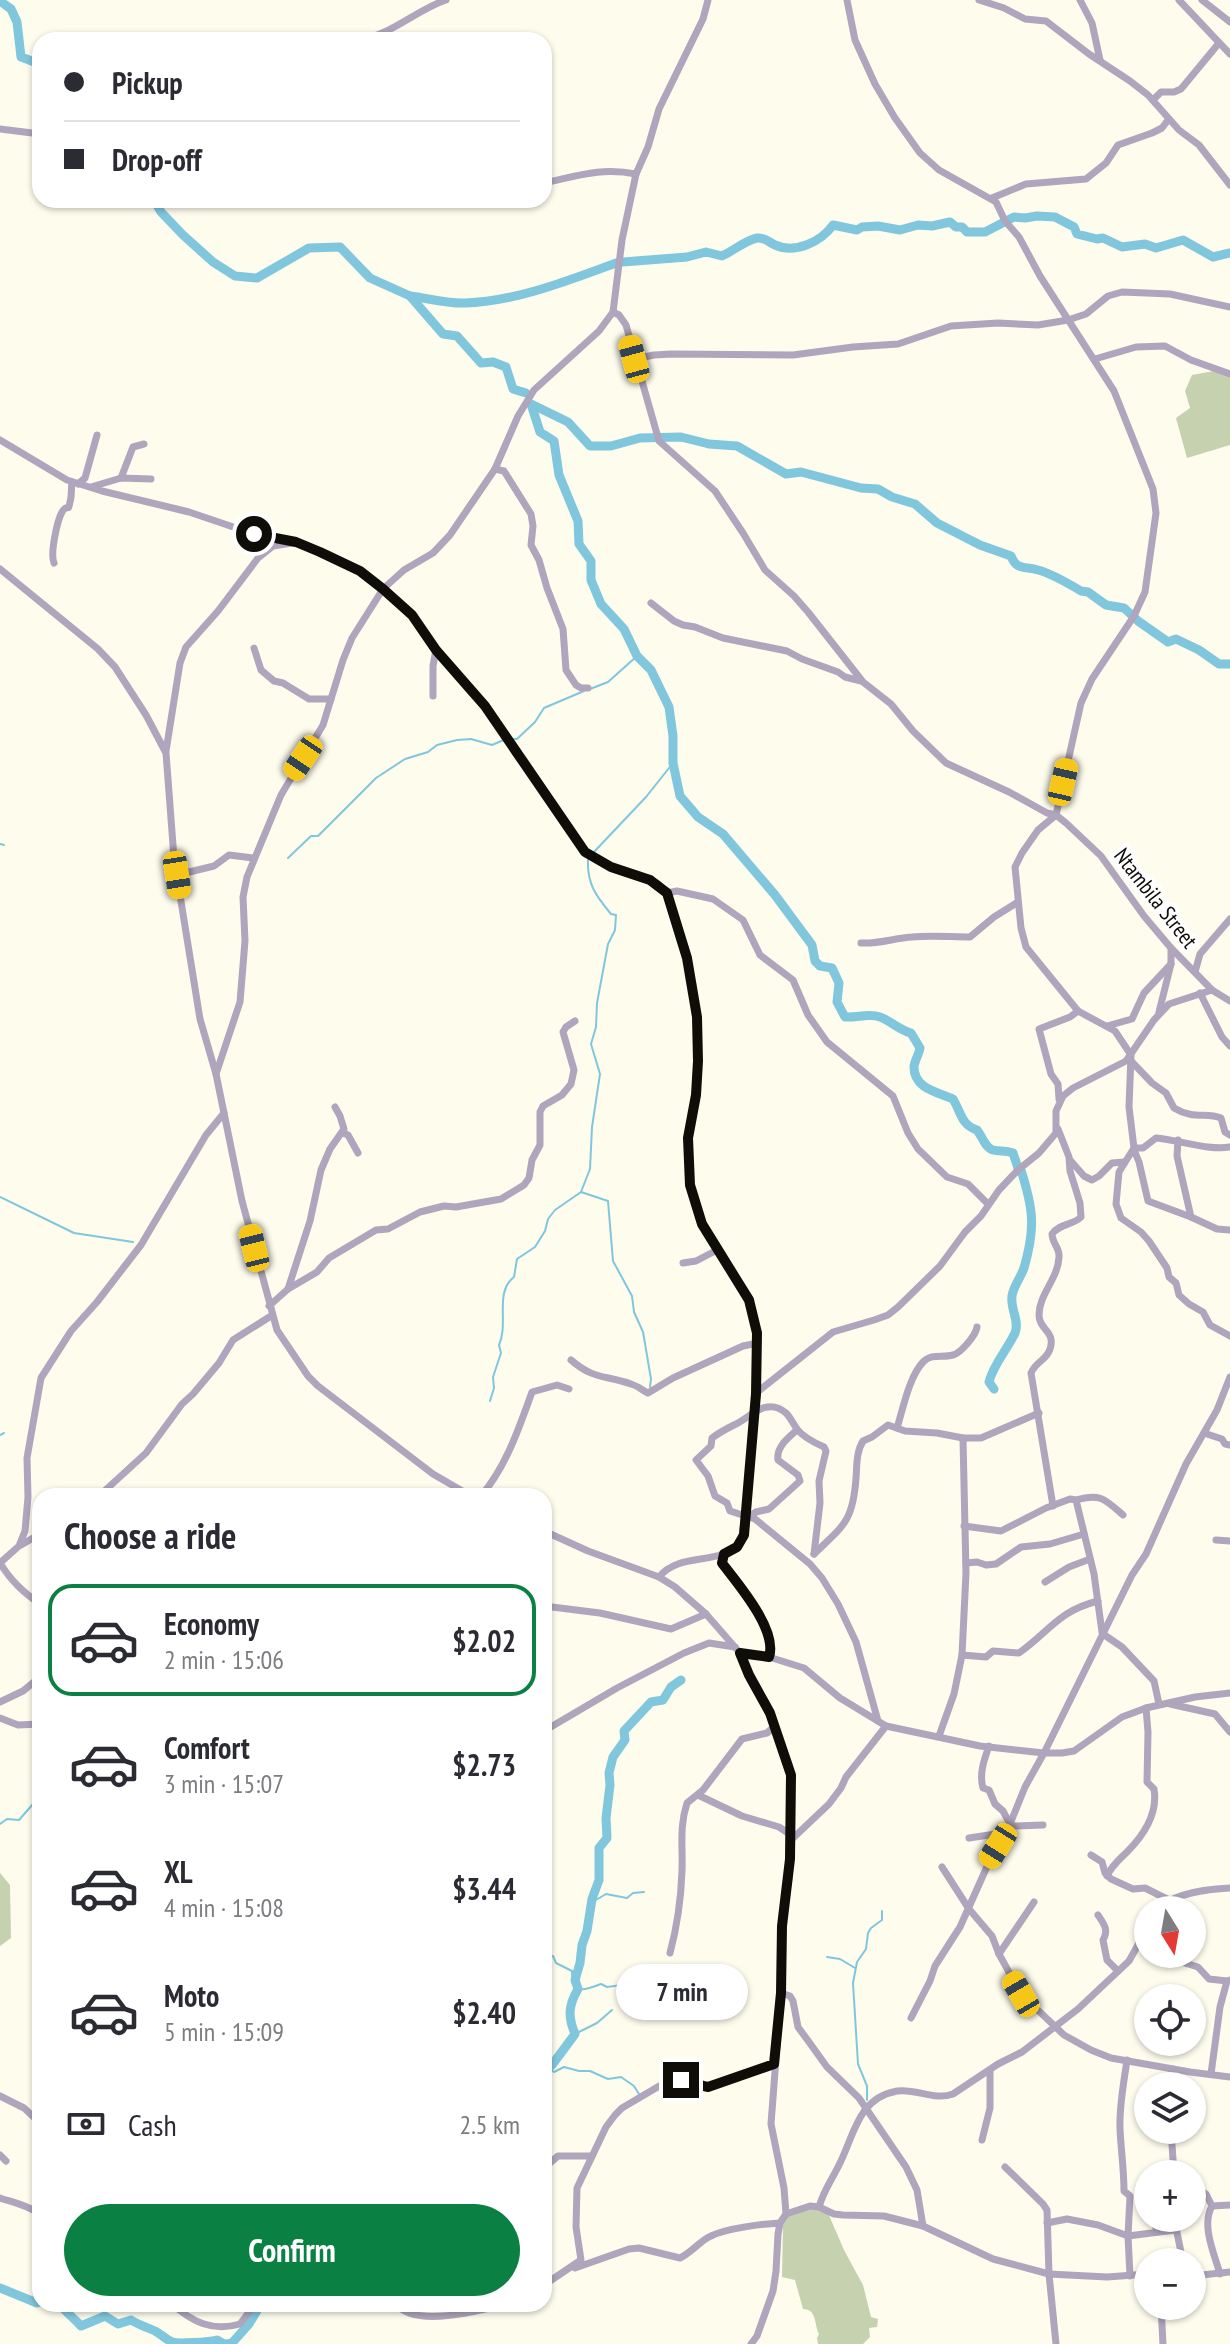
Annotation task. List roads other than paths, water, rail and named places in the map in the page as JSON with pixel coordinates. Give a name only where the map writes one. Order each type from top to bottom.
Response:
[{"type":"street","points":[[385,32],[446,0]]},
{"type":"street","points":[[216,1074],[240,1002],[245,941],[243,897],[253,858],[290,778],[323,725],[352,638],[383,589],[404,570],[441,547],[495,469],[518,416],[534,390],[599,331],[613,312],[622,240],[636,174],[659,109],[703,19],[708,0]]},
{"type":"street","points":[[847,0],[855,40],[906,136],[939,170],[992,198],[999,206],[1005,221],[1019,237],[1095,359],[1119,402],[1147,469],[1156,513],[1145,592],[1134,616],[1092,679],[1081,703],[1056,815],[1038,830],[1017,861],[1018,902],[1026,947],[1078,1011],[1118,1034],[1131,1058],[1152,1083],[1166,1093],[1174,1108],[1200,1117],[1217,1116],[1221,1118],[1225,1132],[1230,1135]]},
{"type":"street","points":[[979,0],[1025,19],[1046,21],[1130,81],[1153,100],[1168,120],[1199,145],[1230,185]]},
{"type":"street","points":[[999,0],[1004,8]]},
{"type":"street","points":[[1080,0],[1092,23],[1100,60]]},
{"type":"street","points":[[1179,0],[1230,54]]},
{"type":"street","points":[[1202,0],[1230,22]]},
{"type":"street","points":[[1153,100],[1161,92],[1181,89],[1219,43]]},
{"type":"street","points":[[992,198],[1026,184],[1086,179],[1106,163],[1118,145],[1152,133],[1162,128],[1168,120]]},
{"type":"street","points":[[0,129],[32,133]]},
{"type":"street","points":[[552,181],[616,170],[636,174]]},
{"type":"street","points":[[634,359],[654,355],[793,355],[898,344],[951,326],[998,323],[1026,326],[1068,320],[1088,314],[1108,296],[1122,292],[1170,294],[1230,307]]},
{"type":"street","points":[[613,312],[626,325],[659,441],[715,491],[765,570],[801,604],[863,682]]},
{"type":"street","points":[[1095,359],[1136,347],[1165,346],[1230,374]]},
{"type":"street","points":[[54,563],[51,551],[56,539],[56,527],[70,503],[75,483],[85,478],[97,435]]},
{"type":"street","points":[[0,440],[75,483],[189,512],[254,534],[296,542],[360,571],[412,615],[436,650],[485,706],[585,852],[611,867],[650,880],[667,893],[687,958],[697,1017],[696,1095],[688,1138],[690,1185],[702,1224],[749,1300],[758,1343],[748,1515],[741,1542],[724,1554],[693,1559],[668,1568],[659,1577]]},
{"type":"street","points":[[121,478],[133,447],[144,444]]},
{"type":"street","points":[[495,469],[504,471],[528,508],[533,520],[531,545],[563,629],[566,670],[576,685],[588,688]]},
{"type":"street","points":[[89,488],[121,478],[151,479]]},
{"type":"street","points":[[296,542],[273,546],[258,558],[186,647],[180,663],[166,753],[177,875],[200,1019],[216,1074],[242,1201],[277,1330],[313,1382],[433,1474],[457,1488]]},
{"type":"street","points":[[0,569],[98,649],[115,667],[166,753]]},
{"type":"street","points":[[651,603],[683,625],[723,638],[787,651],[863,682]]},
{"type":"street","points":[[254,648],[261,670],[274,681],[309,699],[331,699]]},
{"type":"street","points":[[433,696],[436,650]]},
{"type":"street","name":"Ntambila Street","points":[[863,682],[891,704],[921,740],[946,763],[1056,815],[1101,856],[1171,948],[1212,990],[1230,1001]]},
{"type":"street","points":[[177,875],[214,866],[229,855],[253,858]]},
{"type":"street","points":[[667,893],[677,891],[713,899],[743,920],[760,955],[793,980],[808,1015],[827,1042],[893,1096],[918,1149],[947,1177],[968,1184],[988,1204]]},
{"type":"street","points":[[861,943],[947,935],[970,937],[1018,902]]},
{"type":"street","points":[[1195,972],[1200,954],[1230,919]]},
{"type":"street","points":[[1158,1014],[1171,964],[1171,948]]},
{"type":"street","points":[[1107,1026],[1132,1019],[1144,993],[1171,964]]},
{"type":"street","points":[[1058,1103],[1073,1088],[1131,1058],[1158,1014],[1169,1004],[1212,990]]},
{"type":"street","points":[[1200,993],[1222,1037],[1230,1046]]},
{"type":"street","points":[[1053,1506],[1031,1373],[1051,1347],[1050,1334],[1039,1316],[1043,1294],[1049,1289],[1059,1259],[1052,1234],[1081,1217],[1069,1168],[1070,1160],[1058,1129],[1058,1084],[1051,1074],[1039,1029],[1078,1011]]},
{"type":"street","points":[[269,1306],[288,1289],[317,1272],[329,1258],[376,1230],[388,1229],[432,1209],[501,1199],[524,1185],[540,1145],[540,1112],[543,1106],[562,1095],[571,1084],[574,1070],[563,1032],[575,1021]]},
{"type":"street","points":[[1131,1058],[1129,1107],[1134,1149],[1148,1201],[1217,1229],[1230,1230]]},
{"type":"street","points":[[288,1289],[310,1221],[321,1170],[330,1149],[343,1133],[343,1123],[335,1107]]},
{"type":"street","points":[[19,1546],[27,1518],[27,1458],[41,1378],[71,1331],[141,1245],[206,1135],[224,1113]]},
{"type":"street","points":[[756,1394],[833,1332],[893,1312],[940,1266],[988,1204],[1018,1170],[1046,1146],[1058,1129]]},
{"type":"street","points":[[343,1133],[348,1135],[358,1153]]},
{"type":"street","points":[[1230,1147],[1208,1148],[1201,1144],[1156,1138],[1143,1148],[1134,1149],[1124,1162],[1119,1172],[1116,1194],[1121,1218],[1146,1236],[1167,1268],[1169,1277],[1176,1283],[1179,1295],[1203,1312],[1210,1325],[1230,1336]]},
{"type":"street","points":[[1178,1140],[1177,1156],[1191,1217]]},
{"type":"street","points":[[1070,1160],[1084,1176],[1092,1180],[1112,1163],[1124,1162]]},
{"type":"street","points":[[683,1263],[696,1261],[717,1250]]},
{"type":"street","points":[[108,1488],[146,1453],[182,1404],[219,1363],[233,1340],[271,1316]]},
{"type":"street","points":[[897,1428],[904,1401],[921,1364],[934,1356],[956,1354],[975,1337],[977,1327]]},
{"type":"street","points":[[571,1360],[603,1379],[629,1383],[648,1393],[743,1346],[758,1343]]},
{"type":"street","points":[[911,2018],[935,1966],[969,1909],[1002,1833],[1010,1824],[1025,1787],[1132,1575],[1146,1554],[1186,1464],[1221,1401],[1230,1377]]},
{"type":"street","points":[[487,1488],[501,1468],[526,1414],[532,1392],[557,1385],[569,1389]]},
{"type":"street","points":[[810,1564],[820,1503],[819,1481],[826,1451],[797,1430],[785,1412],[772,1408],[754,1410],[745,1419],[724,1428],[712,1438],[711,1446],[696,1460],[708,1476],[715,1496],[727,1503],[730,1511],[748,1515],[810,1564],[828,1586],[851,1629],[882,1723]]},
{"type":"street","points":[[814,1554],[835,1536],[850,1513],[860,1444],[888,1425],[963,1438],[986,1436],[1039,1413]]},
{"type":"street","points":[[748,1515],[769,1509],[800,1481],[798,1475],[778,1460],[777,1453],[797,1430]]},
{"type":"street","points":[[1204,1433],[1230,1445]]},
{"type":"street","points":[[939,1736],[954,1694],[962,1655],[966,1563],[963,1438]]},
{"type":"street","points":[[964,1526],[1001,1531],[1070,1499],[1092,1496],[1104,1498],[1123,1515]]},
{"type":"street","points":[[1076,1500],[1103,1634],[1122,1647],[1154,1681],[1162,1704]]},
{"type":"street","points":[[966,1563],[996,1564],[1021,1547],[1050,1544],[1084,1534]]},
{"type":"street","points":[[552,1535],[659,1577],[706,1614],[738,1650],[775,1726],[791,1775],[789,1878],[782,1926],[781,1993],[771,2124],[786,2214]]},
{"type":"street","points":[[32,1539],[0,1563],[10,1579],[32,1597]]},
{"type":"street","points":[[1216,1540],[1230,1541]]},
{"type":"street","points":[[724,1554],[722,1563],[769,1635],[769,1657]]},
{"type":"street","points":[[1045,1582],[1069,1567],[1090,1559]]},
{"type":"street","points":[[962,1655],[986,1657],[993,1651],[1019,1653],[1064,1614],[1098,1601]]},
{"type":"street","points":[[552,1607],[610,1615],[671,1629],[706,1614]]},
{"type":"street","points":[[552,1726],[617,1688],[709,1643],[804,1668],[840,1698],[882,1723],[989,1746],[1044,1753],[1074,1751],[1122,1717],[1146,1708],[1230,1693]]},
{"type":"street","points":[[0,1702],[32,1684]]},
{"type":"street","points":[[1162,1704],[1215,1714],[1230,1732]]},
{"type":"street","points":[[1107,1876],[1114,1863],[1138,1840],[1155,1807],[1154,1789],[1147,1782],[1146,1708]]},
{"type":"street","points":[[0,1718],[18,1725],[32,1724]]},
{"type":"street","points":[[791,1837],[829,1804],[882,1723]]},
{"type":"street","points":[[670,1953],[680,1899],[680,1843],[687,1803],[698,1795],[742,1739],[767,1733],[775,1726]]},
{"type":"street","points":[[989,1746],[983,1765],[983,1788],[989,1790],[1010,1824],[1043,1825]]},
{"type":"street","points":[[698,1795],[742,1816],[779,1827],[791,1837]]},
{"type":"street","points":[[969,1838],[1002,1833]]},
{"type":"street","points":[[1091,1855],[1102,1862],[1107,1876],[1133,1889],[1145,1888],[1161,1896]]},
{"type":"street","points":[[942,1867],[969,1909],[992,1936],[1021,1994],[1055,2027],[1091,2050],[1111,2058],[1230,2077]]},
{"type":"street","points":[[1185,1896],[1230,1888]]},
{"type":"street","points":[[999,1954],[1034,1902]]},
{"type":"street","points":[[1098,1915],[1107,1933],[1103,1940],[1107,1960],[1118,1971]]},
{"type":"street","points":[[819,2207],[854,2126],[870,2105],[888,2093],[901,2090],[947,2096],[1022,2052],[1055,2027],[1129,1961],[1134,1952]]},
{"type":"street","points":[[1199,1968],[1209,1979],[1228,1980],[1220,2007],[1211,2074]]},
{"type":"street","points":[[781,1993],[790,1996],[793,2001],[798,2027],[827,2067],[855,2093],[911,2176],[917,2190],[923,2226]]},
{"type":"street","points":[[1127,2060],[1120,2127],[1125,2171],[1123,2187],[1130,2196],[1130,2276]]},
{"type":"street","points":[[552,2280],[581,2260],[576,2227],[577,2188],[606,2127],[622,2108],[661,2085],[688,2079],[708,2087],[774,2064]]},
{"type":"street","points":[[982,2140],[990,2108],[990,2070]]},
{"type":"street","points":[[0,2096],[32,2116]]},
{"type":"street","points":[[552,2161],[558,2156],[592,2156]]},
{"type":"street","points":[[1005,2167],[1047,2210],[1056,2344]]},
{"type":"street","points":[[1206,2194],[1212,2206]]},
{"type":"street","points":[[0,2198],[32,2208]]},
{"type":"street","points":[[1212,2206],[1230,2205]]},
{"type":"street","points":[[1212,2206],[1208,2229],[1220,2274]]},
{"type":"street","points":[[751,2344],[757,2336],[773,2291],[780,2223],[786,2214],[799,2208],[819,2207],[834,2214],[884,2216],[923,2226],[993,2259],[1049,2274],[1134,2276]]},
{"type":"street","points":[[1047,2223],[1067,2219],[1098,2225],[1128,2236],[1156,2232]]},
{"type":"street","points":[[562,2274],[629,2249],[639,2248],[680,2258],[695,2250],[709,2236],[765,2223],[780,2223]]},
{"type":"street","points":[[1206,2275],[1230,2272]]},
{"type":"street","points":[[181,2312],[199,2323],[218,2328],[240,2324],[249,2312]]},
{"type":"street","points":[[404,2312],[418,2316],[456,2316],[472,2312]]},
{"type":"street","points":[[1162,2320],[1163,2344]]},
{"type":"waterway","points":[[0,1],[11,9],[17,22],[21,57],[32,61]]},
{"type":"waterway","points":[[159,208],[213,262],[235,276],[257,278],[309,248],[340,247],[370,278],[410,296],[443,334],[457,336],[481,363],[493,362],[506,367],[513,389],[526,393]]},
{"type":"waterway","points":[[623,262],[687,257],[706,252],[722,256],[757,238],[783,247],[799,247],[815,241],[833,225],[857,230],[878,226],[900,230],[950,222],[967,232],[985,232],[1014,217],[1037,216],[1055,217],[1074,227],[1077,234],[1103,238],[1122,247],[1145,244],[1156,248],[1183,240],[1213,257],[1230,253]]},
{"type":"waterway","points":[[410,296],[458,303],[503,299],[616,263]]},
{"type":"waterway","points":[[531,404],[540,432],[554,441],[559,475],[578,521],[579,544],[591,561],[591,580],[601,604],[624,629],[637,656],[651,670],[669,707],[673,763],[680,796],[698,817],[723,834],[775,895],[812,945],[815,961],[820,966],[832,968],[839,983],[837,1002],[845,1017],[876,1016],[911,1033],[920,1048],[914,1067],[918,1080],[928,1089],[953,1099],[964,1121],[977,1130],[988,1147],[1013,1153],[1018,1168]]},
{"type":"waterway","points":[[531,404],[568,422],[590,446],[611,446],[640,438],[681,437],[709,444],[737,446],[786,474],[801,472],[861,488],[878,489],[915,504],[937,523],[980,545],[1011,556],[1019,566],[1048,574],[1088,592],[1106,605],[1124,608],[1168,642],[1176,639],[1219,664],[1230,664]]},
{"type":"waterway","points":[[590,689],[608,682],[637,656]]},
{"type":"waterway","points":[[513,739],[517,739],[535,722],[544,708],[584,691]]},
{"type":"waterway","points":[[288,858],[311,836],[318,836],[376,778],[405,759],[457,740],[471,739],[492,745],[506,739]]},
{"type":"waterway","points":[[593,853],[646,797],[673,763]]},
{"type":"waterway","points":[[0,844],[4,845]]},
{"type":"waterway","points":[[490,1401],[493,1377],[501,1353],[503,1299],[508,1283],[514,1277],[517,1259],[535,1247],[555,1210],[581,1192],[590,1169],[592,1127],[600,1074],[591,1044],[616,915],[611,914],[594,889],[588,860]]},
{"type":"waterway","points":[[994,1389],[989,1382],[991,1376],[1016,1328],[1012,1296],[1024,1268],[1030,1241],[1030,1207],[1021,1170]]},
{"type":"waterway","points":[[581,1192],[608,1201],[613,1261],[632,1296],[634,1312],[643,1332],[650,1387]]},
{"type":"waterway","points":[[0,1197],[74,1233],[133,1242]]},
{"type":"waterway","points":[[0,1435],[4,1433]]},
{"type":"waterway","points":[[552,2065],[575,2034],[570,2017],[571,2006],[578,1989],[575,1980],[599,1880],[599,1848],[607,1838],[609,1773],[613,1757],[625,1740],[624,1731],[651,1702],[663,1700],[671,1687],[681,1680]]},
{"type":"waterway","points":[[0,1824],[7,1819],[19,1820],[32,1805]]},
{"type":"waterway","points":[[592,1899],[606,1894],[627,1898],[633,1893],[644,1892]]},
{"type":"waterway","points":[[867,2100],[867,2086],[858,2064],[853,1983],[857,1962],[866,1949],[868,1933],[882,1920],[882,1911]]},
{"type":"waterway","points":[[553,1956],[556,1963],[572,1971],[576,1988],[622,1985]]},
{"type":"waterway","points":[[827,1957],[840,1959],[855,1968]]},
{"type":"waterway","points":[[575,2034],[597,2023],[612,2010]]},
{"type":"waterway","points":[[552,2071],[564,2067],[590,2071],[608,2079],[621,2077],[639,2094]]},
{"type":"waterway","points":[[0,2288],[32,2301]]},
{"type":"waterway","points":[[67,2312],[81,2326],[105,2316],[118,2324],[131,2320],[172,2342],[217,2340],[224,2344]]},
{"type":"waterway","points":[[227,2344],[232,2343],[256,2312]]}]
